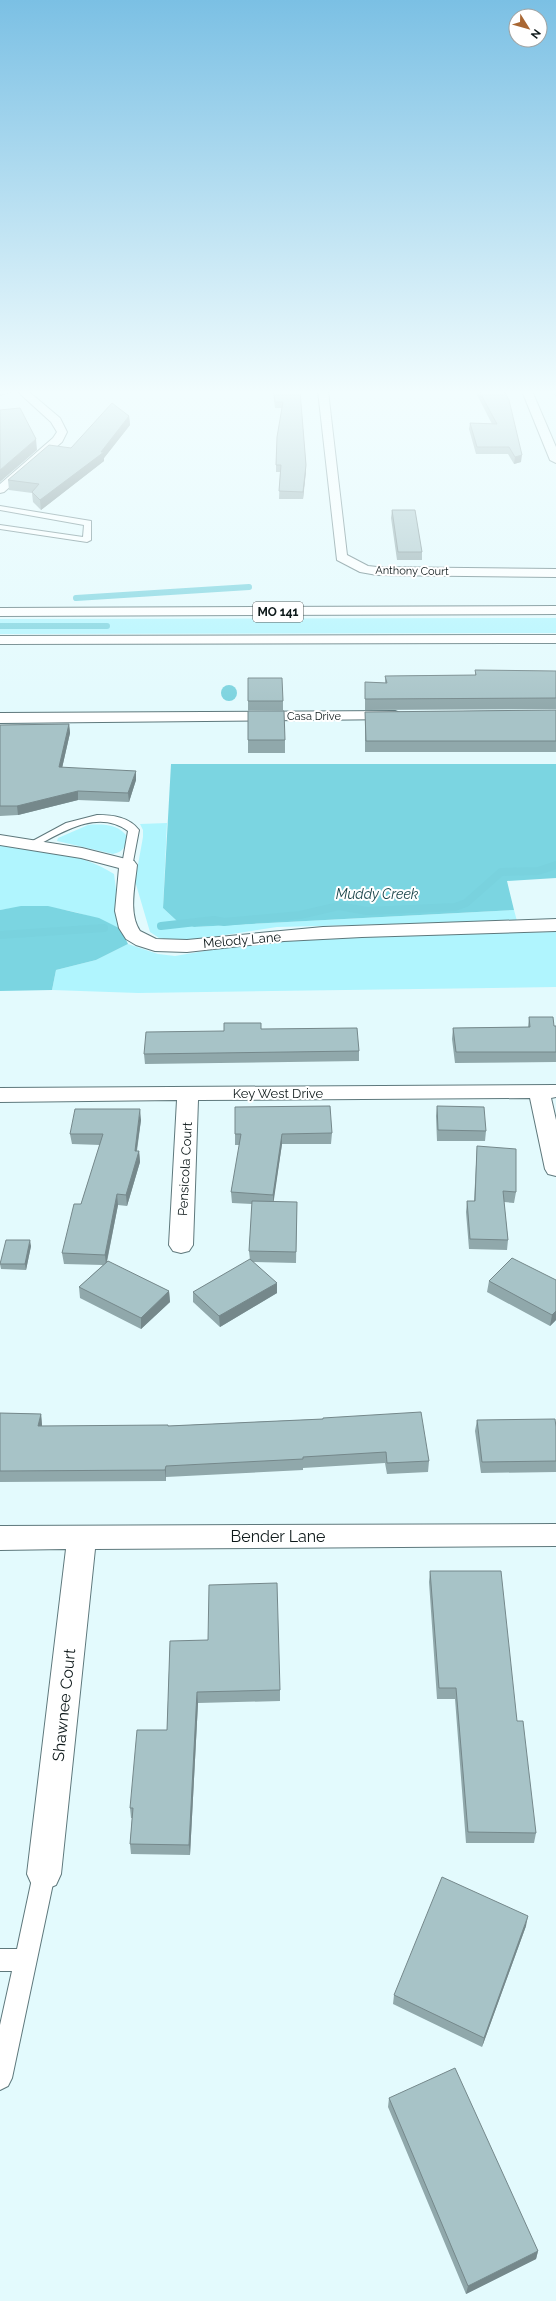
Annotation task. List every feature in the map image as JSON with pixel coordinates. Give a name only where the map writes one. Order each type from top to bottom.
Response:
[{"type":"main road","name":"Anthony Court","points":[[335,498],[341,557],[365,569],[378,571],[556,573]]},
{"type":"main road","name":"MO 141","points":[[0,612],[556,610]]},
{"type":"main road","name":"MO 141","points":[[0,640],[556,639]]},
{"type":"main road","name":"Casa Drive","points":[[0,718],[412,716]]},
{"type":"main road","points":[[0,840],[82,853],[128,864]]},
{"type":"main road","name":"Melody Lane","points":[[128,864],[124,916],[133,935],[150,944],[180,946],[256,938],[379,930],[556,925]]},
{"type":"main road","points":[[547,1091],[556,1169]]},
{"type":"main road","name":"Key West Drive","points":[[0,1095],[547,1091]]},
{"type":"main road","name":"Pensicola Court","points":[[181,1245],[188,1093]]},
{"type":"main road","name":"Bender Lane","points":[[0,1538],[82,1536],[556,1535]]},
{"type":"main road","name":"Shawnee Court","points":[[44,1874],[82,1536]]},
{"type":"lane","points":[[0,508],[88,523],[87,540],[0,527]]},
{"type":"lane","points":[[32,844],[80,821],[96,818],[119,820],[134,830],[128,864]]},
{"type":"lane","points":[[0,2078],[24,1960],[44,1874]]},
{"type":"lane","points":[[0,1960],[24,1960]]},
{"type":"shaded area","points":[[556,618],[556,633],[0,634],[0,619]]},
{"type":"shaded area","points":[[229,685],[235,687],[237,693],[235,699],[229,701],[223,699],[221,693],[223,687]]},
{"type":"shaded area","points":[[171,764],[556,764],[556,878],[507,881],[514,910],[194,927],[177,921],[163,908]]},
{"type":"shaded area","points":[[167,823],[163,908],[177,921],[194,927],[514,910],[517,921],[277,927],[187,941],[159,938],[150,932],[135,881],[143,837],[143,830],[140,824]]},
{"type":"shaded area","points":[[88,825],[105,825],[116,827],[125,833],[128,838],[125,846],[119,852],[113,854],[57,841],[58,838]]},
{"type":"shaded area","points":[[0,845],[44,850],[73,856],[88,861],[114,874],[121,929],[92,917],[62,909],[32,907],[0,910]]},
{"type":"shaded area","points":[[21,906],[48,906],[99,918],[121,929],[128,944],[96,960],[56,970],[52,990],[0,991],[0,910]]},
{"type":"shaded area","points":[[556,932],[556,987],[138,993],[52,990],[56,970],[96,960],[128,944],[158,954],[175,956],[292,936]]},
{"type":"building","points":[[392,510],[415,510],[422,552],[398,552]]},
{"type":"building","points":[[475,670],[556,671],[556,698],[365,699],[365,682],[387,683],[385,676],[476,675]]},
{"type":"building","points":[[248,678],[282,678],[283,701],[248,701]]},
{"type":"building","points":[[556,710],[556,741],[366,741],[365,712]]},
{"type":"building","points":[[248,711],[284,711],[285,740],[248,740]]},
{"type":"building","points":[[69,724],[59,767],[136,771],[128,793],[78,791],[17,806],[0,806],[0,725]]},
{"type":"building","points":[[529,1017],[553,1017],[554,1026],[556,1026],[556,1052],[456,1052],[453,1028],[530,1027]]},
{"type":"building","points":[[224,1023],[261,1023],[261,1029],[357,1028],[359,1051],[144,1054],[146,1032],[224,1031]]},
{"type":"building","points":[[330,1106],[332,1133],[282,1134],[273,1195],[231,1192],[241,1134],[235,1134],[235,1107]]},
{"type":"building","points":[[437,1106],[484,1107],[486,1131],[438,1130]]},
{"type":"building","points":[[75,1109],[140,1109],[135,1151],[139,1151],[126,1195],[117,1194],[105,1255],[62,1253],[74,1204],[81,1204],[103,1134],[70,1134]]},
{"type":"building","points":[[477,1146],[516,1149],[516,1192],[503,1191],[508,1240],[470,1239],[467,1201],[475,1201]]},
{"type":"building","points":[[252,1201],[297,1202],[296,1252],[249,1251]]},
{"type":"building","points":[[6,1240],[30,1240],[25,1264],[0,1264]]},
{"type":"building","points":[[512,1258],[556,1280],[556,1311],[552,1315],[489,1281]]},
{"type":"building","points":[[250,1259],[277,1283],[219,1316],[193,1292]]},
{"type":"building","points":[[108,1261],[169,1291],[141,1318],[79,1287]]},
{"type":"building","points":[[421,1412],[429,1461],[387,1463],[386,1452],[303,1457],[303,1459],[166,1466],[165,1470],[0,1471],[0,1413],[41,1414],[38,1426],[168,1426],[323,1419]]},
{"type":"building","points":[[555,1419],[556,1461],[482,1462],[477,1420]]},
{"type":"building","points":[[430,1571],[501,1571],[517,1721],[523,1721],[536,1833],[468,1832],[456,1688],[439,1688]]},
{"type":"building","points":[[277,1583],[280,1690],[197,1692],[189,1845],[130,1844],[133,1808],[130,1808],[137,1730],[167,1730],[170,1641],[208,1640],[209,1585]]},
{"type":"building","points":[[442,1877],[528,1916],[484,2038],[394,1995]]},
{"type":"building","points":[[455,2068],[538,2251],[468,2286],[389,2098]]},
{"type":"waterway","points":[[76,598],[249,587]]},
{"type":"waterway","points":[[0,626],[107,626]]},
{"type":"waterway","name":"Muddy Creek","points":[[161,926],[214,920],[224,922],[300,915],[339,906],[367,911],[455,907],[466,903],[501,872],[538,871],[556,865]]},
{"type":"waterway","name":"Muddy Creek","points":[[0,935],[104,928]]}]
